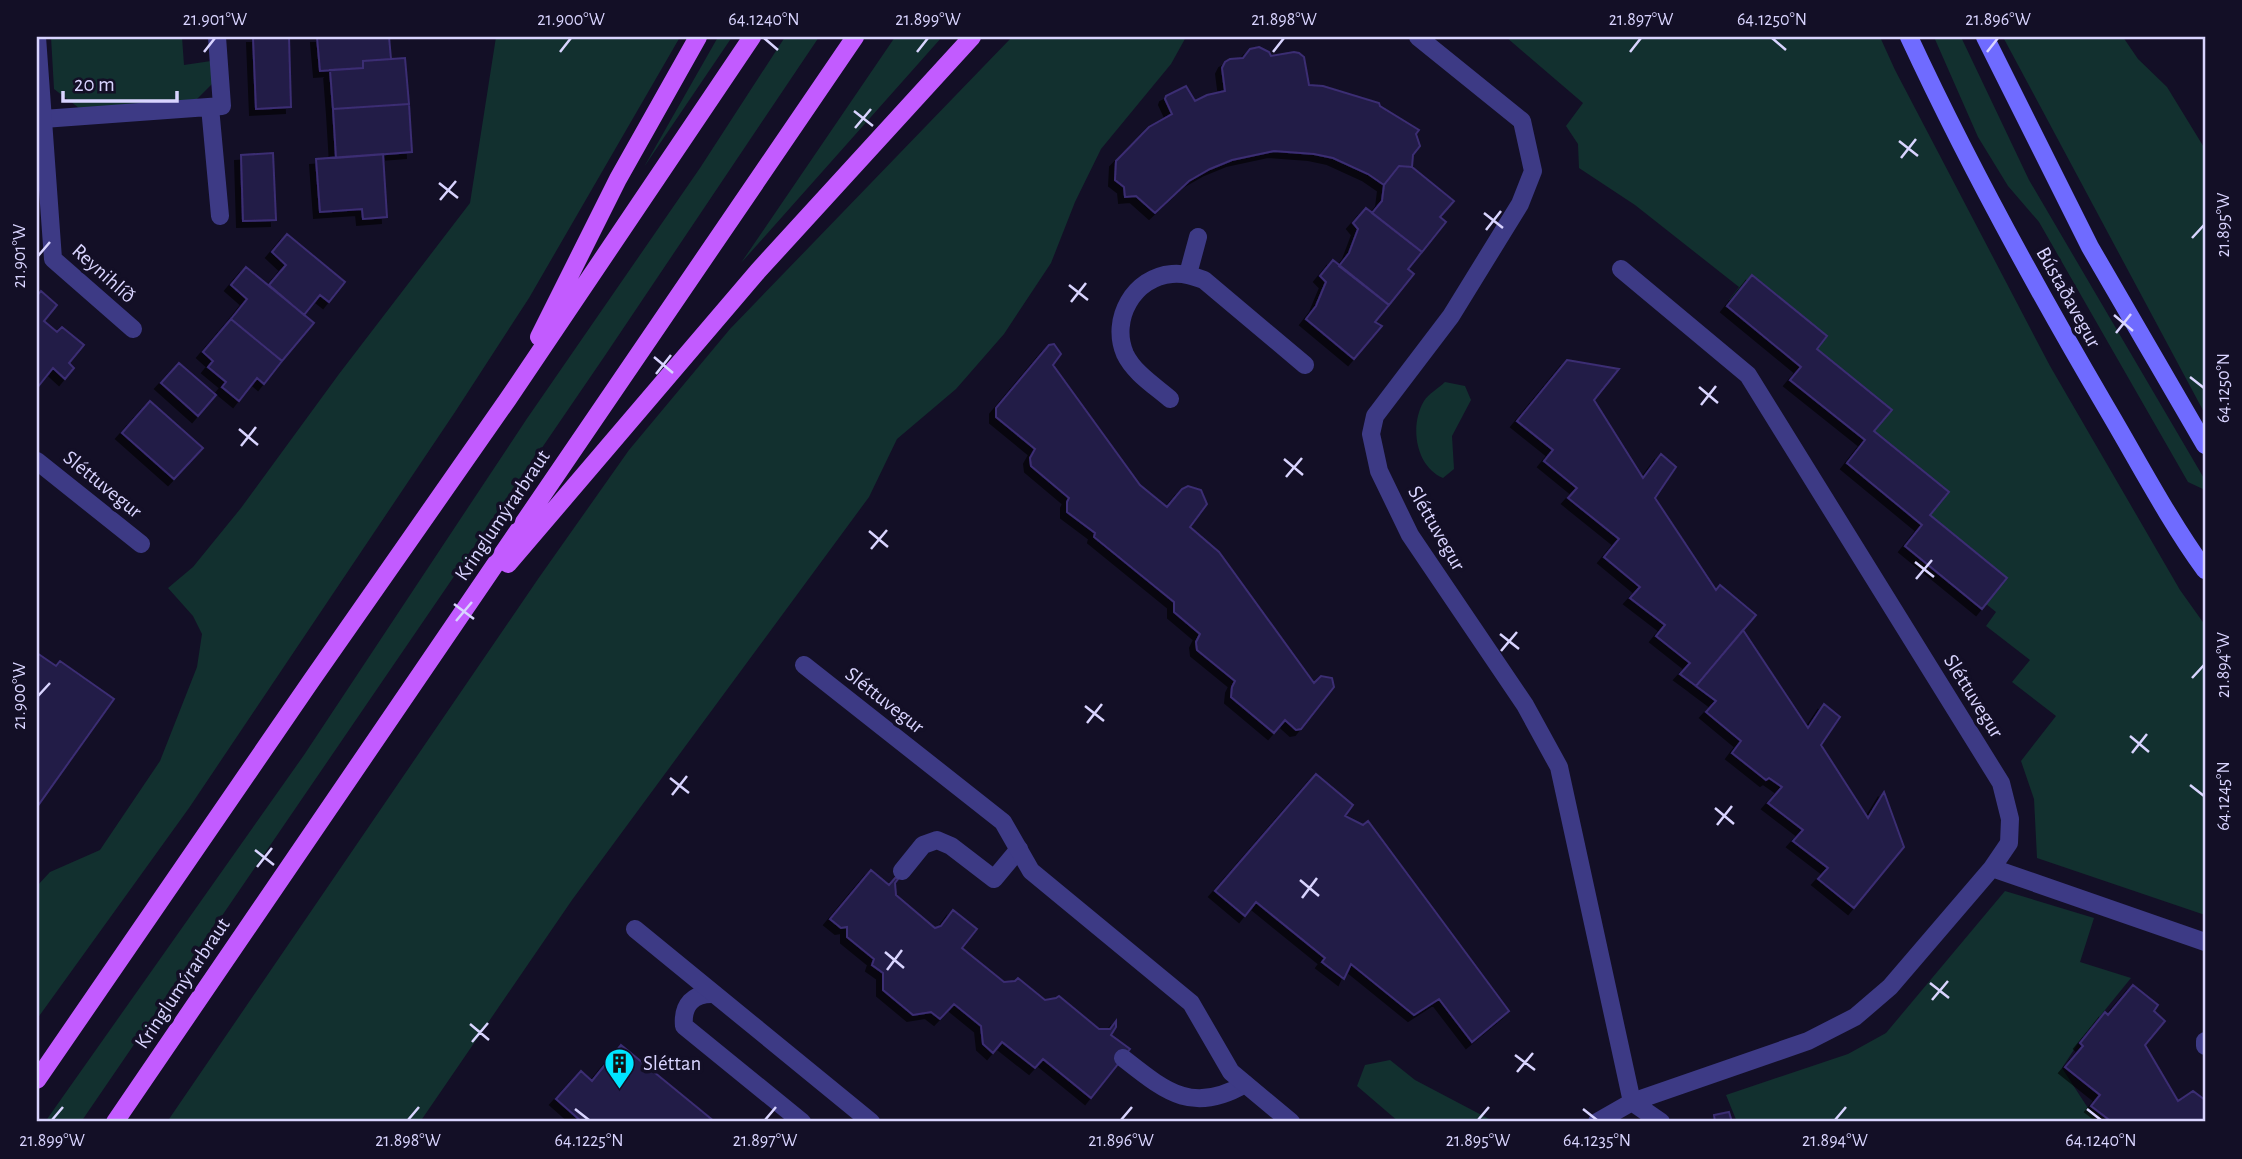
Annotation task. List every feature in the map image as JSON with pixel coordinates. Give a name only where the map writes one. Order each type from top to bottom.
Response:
[{"type":"main road","points":[[508,399],[618,178],[698,37]]},
{"type":"main road","points":[[37,1080],[508,399],[752,37]]},
{"type":"main road","name":"Kringlumýrarbraut","points":[[115,1122],[855,37]]},
{"type":"main road","points":[[449,633],[758,271],[971,37]]},
{"type":"main road","name":"Bústaðavegur","points":[[1909,37],[1951,126],[2049,311],[2203,561]]},
{"type":"main road","name":"Bústaðavegur","points":[[1985,37],[2090,247],[2205,446]]},
{"type":"street","name":"Reynihlíð","points":[[37,37],[53,259],[133,329]]},
{"type":"street","points":[[43,119],[222,106],[217,37]]},
{"type":"street","name":"Sléttuvegur","points":[[1418,37],[1522,121],[1533,171],[1520,204],[1451,316],[1375,416],[1371,435],[1379,471],[1410,535],[1525,705],[1559,767],[1632,1102]]},
{"type":"street","points":[[210,107],[220,216]]},
{"type":"street","points":[[1188,274],[1198,237]]},
{"type":"street","name":"Sléttuvegur","points":[[1597,1122],[1632,1102],[1808,1041],[1856,1017],[1890,986],[1992,868],[2009,843],[2010,819],[2001,783],[1748,375],[1621,269]]},
{"type":"street","points":[[1170,399],[1134,368],[1121,342],[1120,327],[1129,300],[1140,287],[1171,274],[1188,274],[1204,280],[1305,365]]},
{"type":"street","name":"Sléttuvegur","points":[[37,461],[141,544]]},
{"type":"street","name":"Sléttuvegur","points":[[804,665],[1003,822],[1031,871],[1191,1003],[1231,1072],[1291,1122]]},
{"type":"street","points":[[902,871],[923,845],[937,840],[951,846],[994,880],[1019,849]]},
{"type":"street","points":[[1992,868],[2205,942]]},
{"type":"street","points":[[635,929],[872,1122]]},
{"type":"street","points":[[714,994],[694,997],[687,1004],[683,1014],[684,1026],[802,1122]]},
{"type":"street","points":[[1123,1058],[1160,1088],[1176,1096],[1212,1098],[1229,1094],[1245,1084]]},
{"type":"street","points":[[1632,1102],[1661,1122]]},
{"type":"green space","points":[[51,37],[182,37],[184,65],[211,61],[215,81],[196,100],[79,108],[54,89]]},
{"type":"green space","points":[[496,37],[680,37],[529,298],[455,412],[189,808],[37,1019],[37,886],[50,872],[100,850],[160,761],[197,667],[202,634],[193,616],[168,588],[193,567],[241,508],[470,203]]},
{"type":"green space","points":[[718,37],[732,37],[644,167]]},
{"type":"green space","points":[[785,37],[819,37],[604,357],[81,1122],[45,1122],[304,755],[526,420],[700,168]]},
{"type":"green space","points":[[895,37],[942,37],[741,263]]},
{"type":"green space","points":[[1012,37],[1186,37],[1171,64],[1101,149],[1075,202],[1051,263],[1004,334],[956,389],[897,439],[869,497],[572,900],[420,1122],[167,1122],[629,450],[730,329]]},
{"type":"green space","points":[[1506,37],[1880,37],[2050,366],[2180,590],[2205,625],[2205,915],[2037,858],[2034,799],[2021,761],[2056,716],[2012,682],[2030,660],[1986,626],[1996,612],[1926,555],[1944,532],[1872,473],[1889,451],[1825,377],[1729,300],[1739,287],[1635,205],[1579,168],[1578,144],[1566,126],[1583,103]]},
{"type":"green space","points":[[1934,37],[1961,37],[2029,180],[2205,480],[2205,490],[2188,482],[2039,222],[2008,186],[1978,137]]},
{"type":"green space","points":[[2003,37],[2123,37],[2138,59],[2167,87],[2205,149],[2205,414]]},
{"type":"green space","points":[[1445,382],[1465,386],[1471,400],[1452,436],[1454,469],[1443,478],[1434,473],[1421,455],[1416,433],[1419,411],[1424,401]]},
{"type":"green space","points":[[2005,891],[2094,918],[2080,962],[2131,978],[2079,1042],[2062,1068],[2097,1122],[1737,1122],[1726,1095],[1848,1054],[1886,1033]]},
{"type":"green space","points":[[1390,1060],[1415,1080],[1491,1120],[1520,1122],[1399,1122],[1357,1086],[1365,1065]]},
{"type":"building","points":[[253,37],[289,37],[291,107],[256,109]]},
{"type":"building","points":[[317,37],[389,37],[391,59],[363,61],[363,68],[320,71]]},
{"type":"building","points":[[1259,47],[1271,56],[1299,53],[1304,57],[1309,85],[1323,86],[1379,103],[1419,130],[1416,134],[1420,146],[1413,155],[1412,167],[1399,166],[1384,185],[1368,174],[1333,158],[1274,151],[1232,160],[1210,169],[1189,181],[1155,213],[1136,196],[1125,197],[1124,187],[1115,180],[1116,161],[1149,127],[1172,114],[1166,96],[1186,86],[1195,101],[1225,91],[1222,68],[1225,62],[1243,58],[1250,49]]},
{"type":"building","points":[[405,58],[409,104],[333,109],[330,70],[363,68],[363,61]]},
{"type":"building","points":[[409,104],[412,152],[336,158],[333,109]]},
{"type":"building","points":[[273,153],[276,220],[243,221],[241,155]]},
{"type":"building","points":[[383,154],[387,217],[363,219],[362,209],[320,212],[316,159]]},
{"type":"building","points":[[1399,166],[1412,167],[1454,201],[1440,217],[1446,222],[1422,252],[1372,213],[1382,201],[1384,185]]},
{"type":"building","points":[[1366,208],[1422,252],[1408,269],[1414,274],[1389,305],[1339,266],[1349,253],[1358,229],[1353,223]]},
{"type":"building","points":[[287,234],[345,282],[329,302],[320,295],[304,315],[269,285],[286,265],[272,252]]},
{"type":"building","points":[[1333,260],[1389,305],[1375,322],[1382,326],[1354,359],[1306,319],[1316,306],[1326,282],[1320,276]]},
{"type":"building","points":[[246,267],[314,323],[282,361],[231,319],[247,299],[231,285]]},
{"type":"building","points":[[1752,275],[1827,336],[1817,349],[1892,410],[1874,431],[1949,492],[1930,515],[2007,578],[1982,609],[1905,546],[1922,525],[1847,463],[1865,440],[1790,380],[1801,367],[1727,306]]},
{"type":"building","points":[[41,291],[57,305],[44,321],[57,332],[62,327],[84,345],[69,363],[74,368],[65,379],[53,368],[37,388],[37,296]]},
{"type":"building","points":[[231,319],[282,361],[264,384],[257,378],[239,401],[222,387],[226,382],[208,367],[213,361],[203,352]]},
{"type":"building","points":[[1054,344],[1061,354],[1053,365],[1140,485],[1167,507],[1182,489],[1188,486],[1201,490],[1207,504],[1190,527],[1219,552],[1314,683],[1321,676],[1332,678],[1334,687],[1301,729],[1296,730],[1285,720],[1274,733],[1231,697],[1235,681],[1197,650],[1196,642],[1200,634],[1174,612],[1174,602],[1067,512],[1069,498],[1031,466],[1030,458],[1035,449],[996,417],[996,408],[1049,345]]},
{"type":"building","points":[[1567,360],[1619,369],[1594,400],[1643,478],[1661,454],[1676,467],[1655,498],[1716,590],[1720,585],[1756,615],[1696,686],[1680,674],[1690,663],[1656,636],[1665,625],[1630,598],[1640,587],[1604,557],[1619,539],[1568,498],[1577,488],[1544,461],[1553,450],[1517,421]]},
{"type":"building","points":[[179,363],[216,395],[198,416],[161,383]]},
{"type":"building","points":[[150,401],[203,448],[174,479],[122,433]]},
{"type":"building","points":[[1743,630],[1808,728],[1824,704],[1840,717],[1821,745],[1868,818],[1884,792],[1904,847],[1854,908],[1818,879],[1828,868],[1793,841],[1803,830],[1768,803],[1782,787],[1769,778],[1766,780],[1732,753],[1741,741],[1706,712],[1716,701],[1696,686]]},
{"type":"building","points":[[37,653],[56,666],[60,661],[114,699],[37,807]]},
{"type":"building","points":[[1316,774],[1353,805],[1345,816],[1363,825],[1368,821],[1509,1011],[1472,1042],[1439,999],[1414,1015],[1351,964],[1344,979],[1322,962],[1325,958],[1256,902],[1245,916],[1215,891]]},
{"type":"building","points":[[871,870],[889,885],[896,877],[896,895],[935,928],[941,926],[953,910],[977,929],[962,948],[1004,982],[1018,978],[1045,1000],[1059,996],[1099,1029],[1110,1029],[1116,1021],[1111,1035],[1130,1049],[1091,1098],[1043,1059],[1035,1068],[1002,1042],[993,1053],[983,1044],[981,1026],[954,1004],[940,1019],[931,1012],[913,1015],[883,990],[883,973],[872,965],[874,959],[847,937],[847,927],[841,928],[830,919]]},
{"type":"building","points":[[2133,985],[2158,1005],[2154,1011],[2165,1021],[2145,1045],[2178,1101],[2193,1091],[2205,1100],[2205,1122],[2112,1122],[2091,1106],[2100,1095],[2065,1067],[2083,1046],[2080,1043],[2105,1012],[2108,1015]]},
{"type":"building","name":"Sléttan","points":[[621,1045],[715,1122],[582,1122],[556,1099],[581,1071],[592,1081]]},
{"type":"building","points":[[1729,1112],[1732,1122],[1715,1122],[1714,1115]]},
{"type":"place","name":"Sléttan","points":[[620,1090]]}]
